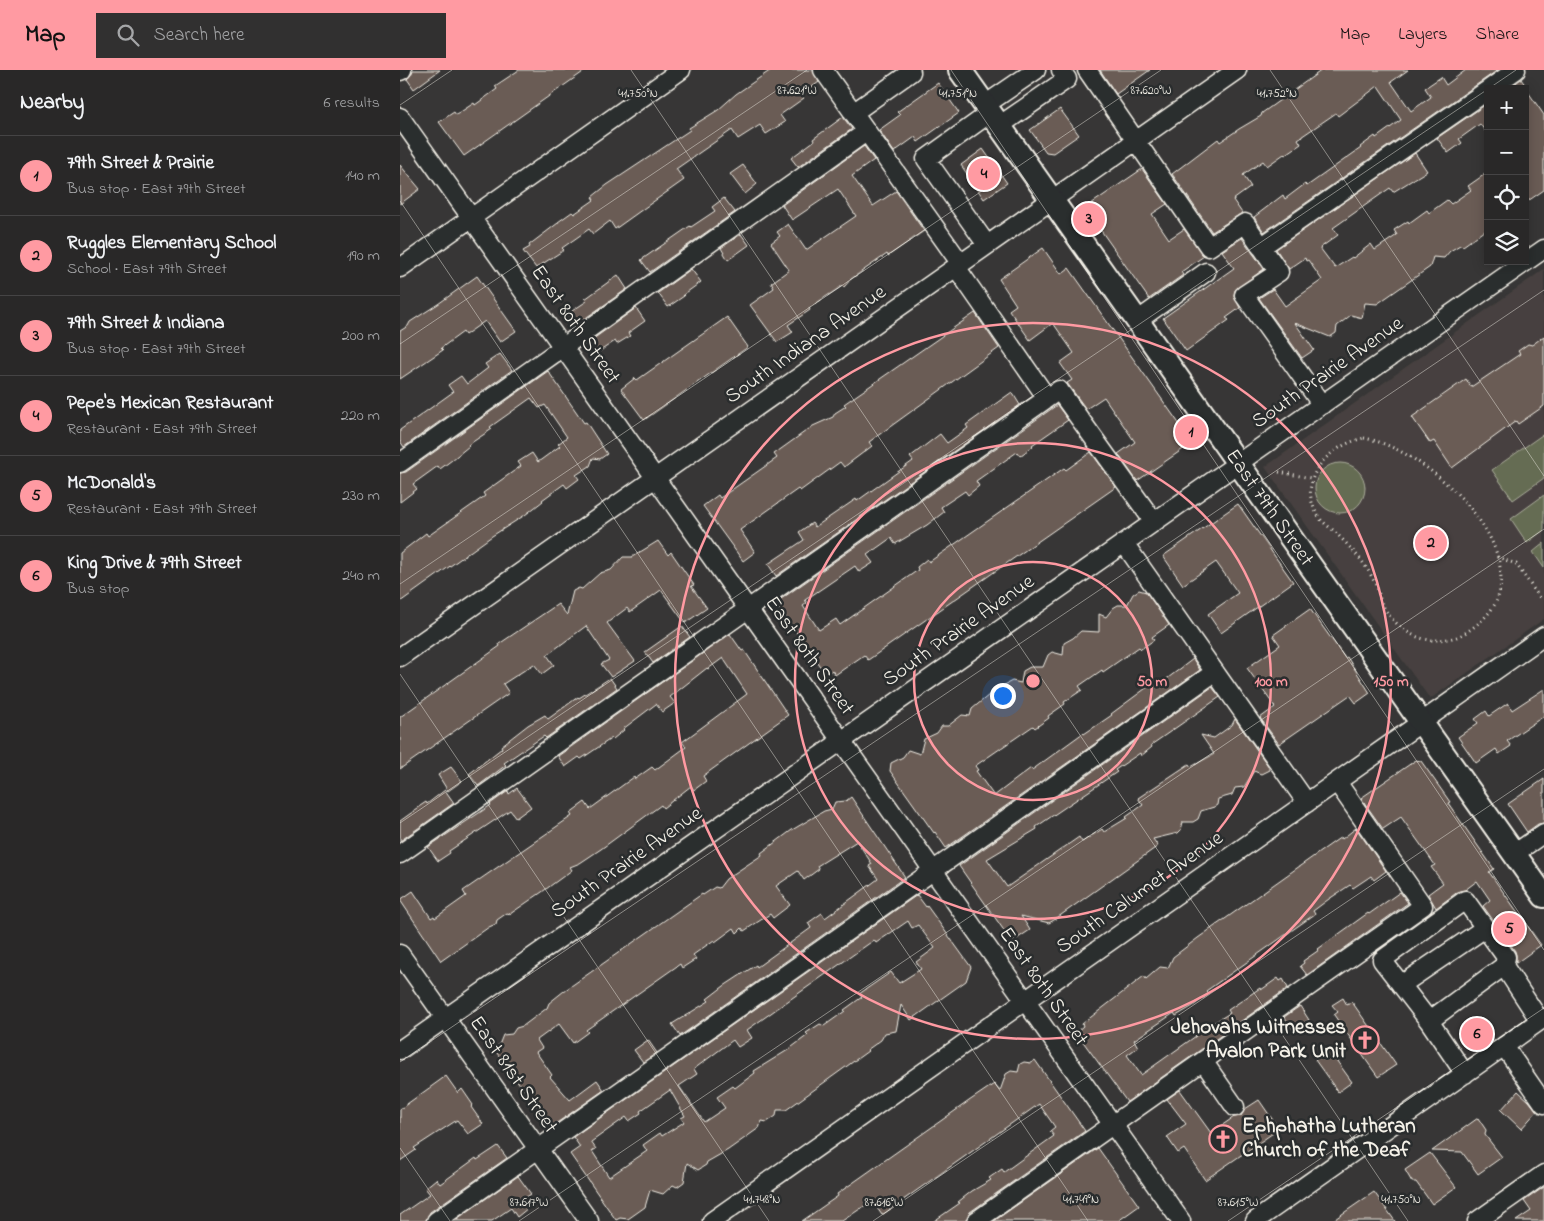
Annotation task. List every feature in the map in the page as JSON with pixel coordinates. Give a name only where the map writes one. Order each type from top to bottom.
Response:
[{"type":"main road","name":"East 79th Street","points":[[960,70],[1544,896]]},
{"type":"street","points":[[400,268],[681,70]]},
{"type":"street","points":[[823,70],[1047,398]]},
{"type":"street","points":[[991,115],[1036,70]]},
{"type":"street","points":[[987,245],[926,159],[991,115],[1067,79],[1061,70]]},
{"type":"street","points":[[1087,70],[1209,248],[1245,223],[1278,272],[1244,294],[1322,405]]},
{"type":"street","name":"South Indiana Avenue","points":[[400,657],[1237,70]]},
{"type":"street","points":[[1494,85],[1516,70]]},
{"type":"street","points":[[852,113],[911,72]]},
{"type":"street","points":[[1261,247],[1484,92]]},
{"type":"street","name":"East 80th Street","points":[[400,117],[1181,1221]]},
{"type":"street","points":[[400,463],[866,132]]},
{"type":"street","name":"South Prairie Avenue","points":[[400,1050],[1544,249]]},
{"type":"street","points":[[1137,321],[1206,272]]},
{"type":"street","points":[[400,854],[1059,390],[1154,522]]},
{"type":"street","points":[[1124,543],[1307,803]]},
{"type":"street","name":"South Calumet Avenue","points":[[712,1221],[1544,636]]},
{"type":"street","points":[[436,1221],[1215,672]]},
{"type":"street","points":[[976,1221],[1423,906],[1337,782]]},
{"type":"street","points":[[1514,854],[1544,834]]},
{"type":"street","points":[[1429,1021],[1504,966],[1506,957],[1465,900],[1382,960],[1429,1021],[1464,1074]]},
{"type":"street","points":[[1401,985],[1485,928]]},
{"type":"street","name":"East 81st Street","points":[[400,954],[589,1221]]},
{"type":"street","points":[[1258,1220],[1542,1020],[1504,966]]},
{"type":"street","points":[[1504,1046],[1544,1104]]},
{"type":"street","points":[[1203,1061],[1235,1107]]},
{"type":"street","points":[[1477,1221],[1544,1174]]},
{"type":"path","points":[[1364,438],[1377,440],[1411,455],[1433,471],[1457,493],[1476,516],[1490,538],[1500,578],[1498,598],[1486,616],[1476,626],[1462,635],[1445,640],[1416,637],[1400,628],[1382,604],[1378,590],[1360,559],[1320,519],[1313,506],[1310,490],[1311,478],[1320,465],[1342,445],[1352,440],[1364,438]]},
{"type":"path","points":[[1279,472],[1311,478]]},
{"type":"path","points":[[1496,557],[1516,564],[1540,598]]},
{"type":"shaded area","points":[[1544,269],[1544,619],[1430,699],[1265,467]]},
{"type":"green space","points":[[1542,435],[1544,438],[1544,478],[1513,500],[1492,470]]},
{"type":"green space","points":[[1340,463],[1349,465],[1360,474],[1365,488],[1363,497],[1354,508],[1340,513],[1331,511],[1320,502],[1315,488],[1317,479],[1326,468]]},
{"type":"green space","points":[[1544,495],[1544,530],[1527,543],[1511,519]]},
{"type":"green space","points":[[1544,543],[1544,568],[1533,552]]},
{"type":"building","points":[[413,70],[440,70],[414,89],[407,79]]},
{"type":"building","points":[[519,70],[586,70],[464,156],[439,122],[454,112],[456,115],[474,103],[475,105],[497,89],[495,86]]},
{"type":"building","points":[[771,70],[813,70],[819,82],[801,95],[804,98],[780,115],[785,122],[766,134],[760,125],[738,139],[732,130],[676,169],[684,180],[615,229],[610,221],[593,234],[589,229],[562,248],[564,250],[536,268],[523,251],[530,247],[529,245],[572,212],[574,214],[594,200],[592,197],[607,185],[690,130],[689,128],[718,110],[736,94]]},
{"type":"building","points":[[1100,70],[1150,70],[1116,94]]},
{"type":"building","points":[[1322,70],[1408,70],[1391,82],[1411,111],[1431,97],[1425,88],[1441,77],[1446,85],[1466,70],[1498,70],[1264,232],[1254,217],[1283,195],[1285,199],[1305,184],[1307,186],[1375,136],[1376,138],[1401,120],[1378,86],[1338,116],[1336,113],[1298,139],[1301,144],[1285,155],[1267,166],[1263,161],[1243,175],[1251,187],[1233,200],[1242,213],[1212,232],[1172,174],[1218,139],[1220,142],[1261,116],[1262,113]]},
{"type":"building","points":[[1521,79],[1525,85],[1513,85]]},
{"type":"building","points":[[938,83],[959,113],[918,142],[915,137],[894,152],[879,130],[900,115],[897,112]]},
{"type":"building","points":[[1529,93],[1544,115],[1544,190],[1529,200]]},
{"type":"building","points":[[1484,106],[1484,130],[1480,124],[1459,139],[1462,143],[1448,153],[1437,138]]},
{"type":"building","points":[[1060,109],[1079,135],[1053,153],[1046,152],[1030,130]]},
{"type":"building","points":[[843,117],[852,129],[798,167],[791,158]]},
{"type":"building","points":[[864,146],[874,160],[852,176],[873,206],[896,191],[924,231],[851,279],[844,287],[842,286],[809,308],[810,310],[788,325],[793,332],[777,342],[750,305],[774,288],[771,283],[789,270],[771,243],[780,236],[777,232],[788,224],[806,250],[856,216],[838,189],[792,220],[782,205]]},
{"type":"building","points":[[983,149],[1007,183],[984,199],[961,165]]},
{"type":"building","points":[[1415,153],[1427,171],[1393,192],[1390,188],[1333,228],[1338,235],[1320,248],[1335,268],[1353,258],[1371,244],[1375,250],[1397,235],[1394,230],[1408,221],[1409,223],[1427,210],[1429,213],[1447,200],[1451,204],[1471,190],[1468,186],[1484,175],[1484,231],[1463,246],[1460,245],[1450,251],[1444,258],[1433,257],[1430,267],[1377,304],[1365,303],[1362,318],[1351,315],[1337,326],[1336,333],[1330,337],[1295,323],[1314,350],[1302,358],[1259,298],[1273,289],[1285,306],[1322,280],[1305,258],[1289,269],[1276,249]]},
{"type":"building","points":[[400,165],[420,189],[400,204]]},
{"type":"building","points":[[743,165],[757,184],[745,194],[730,174]]},
{"type":"building","points":[[1142,169],[1167,204],[1152,214],[1169,239],[1184,229],[1204,256],[1181,272],[1183,275],[1149,299],[1088,212],[1088,206]]},
{"type":"building","points":[[724,198],[735,212],[650,272],[641,260],[715,211],[712,207]]},
{"type":"building","points":[[741,234],[749,245],[728,260],[721,248]]},
{"type":"building","points":[[1242,238],[1264,269],[1235,290],[1234,296],[1240,308],[1226,318],[1229,320],[1186,351],[1163,318],[1234,268],[1222,251]]},
{"type":"building","points":[[1043,248],[1061,274],[1069,268],[1190,439],[1189,445],[1137,481],[1118,454],[1135,442],[1104,397],[1086,409],[1067,383],[1072,380],[1060,363],[1074,353],[1053,323],[1030,340],[1009,310],[1016,305],[999,279]]},
{"type":"building","points":[[691,269],[701,282],[668,307],[658,293]]},
{"type":"building","points":[[618,275],[627,289],[577,324],[569,313],[587,301],[585,299]]},
{"type":"building","points":[[477,276],[516,331],[500,342],[485,321],[465,335],[463,332],[441,348],[443,350],[400,379],[400,331],[408,326],[410,322]]},
{"type":"building","points":[[636,308],[645,321],[628,333],[630,336],[617,344],[615,341],[597,353],[589,342]]},
{"type":"building","points":[[975,313],[999,348],[869,442],[872,446],[844,467],[840,462],[740,530],[755,552],[743,561],[703,506],[718,495],[720,498],[777,458],[774,454],[813,426],[833,417],[835,413],[846,406],[844,404]]},
{"type":"building","points":[[727,317],[748,347],[644,420],[621,389],[635,378],[637,380]]},
{"type":"building","points":[[1544,336],[1544,406],[1518,424],[1516,421],[1452,468],[1434,441],[1430,443],[1412,417],[1466,379],[1471,387],[1520,354],[1518,351],[1528,344],[1532,345]]},
{"type":"building","points":[[500,354],[512,370],[404,447],[400,441],[400,430],[453,392],[448,385],[461,376],[467,384],[488,368],[485,364]]},
{"type":"building","points":[[548,371],[607,454],[600,459],[593,458],[590,466],[576,475],[579,479],[567,488],[564,484],[525,515],[492,536],[400,602],[400,553],[426,533],[428,536],[485,496],[483,493],[521,466],[518,462],[532,453],[538,462],[560,446],[558,444],[567,437],[545,405],[539,408],[531,398],[490,427],[492,429],[468,445],[440,469],[438,466],[413,484],[417,489],[400,502],[400,473],[406,472]]},
{"type":"building","points":[[1012,392],[1020,405],[776,576],[768,564],[804,540],[799,532],[812,523],[815,527],[856,499],[857,501],[913,461],[910,457],[940,434],[947,443],[968,428],[966,425]]},
{"type":"building","points":[[1057,405],[1068,420],[1032,445],[1020,456],[1017,452],[976,481],[979,486],[968,495],[965,491],[941,507],[944,512],[927,525],[895,544],[891,538],[867,555],[873,563],[859,572],[855,566],[805,600],[807,603],[803,606],[819,630],[836,619],[840,625],[918,570],[917,567],[927,559],[929,562],[1064,468],[1066,470],[1091,452],[1116,487],[868,660],[864,655],[835,675],[832,670],[826,675],[780,609],[774,604]]},
{"type":"building","points":[[1238,504],[1293,582],[1221,633],[1208,614],[1238,593],[1216,562],[1183,585],[1163,556]]},
{"type":"building","points":[[658,541],[668,555],[671,552],[694,585],[691,586],[707,608],[685,623],[661,590],[630,612],[627,608],[607,623],[635,661],[611,677],[601,664],[609,660],[586,626],[547,655],[554,665],[542,674],[534,664],[503,684],[509,693],[400,769],[400,717],[500,646],[499,644],[558,604],[567,615],[573,591],[579,588],[582,589],[600,573],[611,570],[623,557],[632,557]]},
{"type":"building","points":[[1139,590],[1146,592],[1169,625],[1152,637],[1154,640],[1141,649],[1139,647],[1079,686],[1082,690],[1064,702],[1065,704],[1048,716],[1049,718],[1035,728],[1033,726],[975,766],[978,770],[976,771],[994,796],[1031,768],[1032,770],[1083,733],[1112,715],[1157,680],[1160,684],[1193,659],[1200,670],[946,848],[890,771],[891,763],[903,757],[908,750],[920,754],[924,739],[937,733],[942,726],[948,726],[962,715],[970,716],[972,709],[995,690],[1012,681],[1021,683],[1023,671],[1030,667],[1043,667],[1048,655],[1052,652],[1063,655],[1064,643],[1081,631],[1099,632],[1099,614],[1106,617],[1118,605],[1127,605],[1133,594]]},
{"type":"building","points":[[1310,609],[1345,658],[1347,657],[1370,693],[1356,703],[1350,695],[1279,744],[1260,718],[1275,707],[1247,668],[1280,645],[1273,635]]},
{"type":"building","points":[[682,626],[690,637],[653,663],[645,652]]},
{"type":"building","points":[[730,634],[742,651],[744,650],[788,715],[703,776],[706,781],[694,790],[691,786],[663,808],[661,805],[601,849],[580,863],[570,867],[572,870],[542,892],[510,914],[507,913],[497,920],[496,924],[441,961],[400,900],[413,891],[431,918],[434,916],[435,918],[466,896],[463,891],[572,816],[570,813],[585,802],[590,809],[634,777],[635,779],[652,767],[655,770],[686,747],[682,742],[747,694],[723,658],[670,697],[675,703],[662,712],[656,704],[613,739],[581,759],[579,757],[565,767],[558,756]]},
{"type":"building","points":[[610,678],[617,688],[546,738],[544,736],[504,763],[506,765],[478,786],[469,774],[528,725],[545,715],[548,719],[578,697]]},
{"type":"building","points":[[1212,687],[1220,697],[1151,745],[1152,747],[1141,756],[1140,753],[1115,770],[1117,772],[1036,827],[1037,829],[987,859],[1007,887],[1079,837],[1082,842],[1102,829],[1104,832],[1127,818],[1143,805],[1138,798],[1189,764],[1191,767],[1214,754],[1201,735],[1214,738],[1232,725],[1235,719],[1269,767],[1269,770],[1261,774],[1254,771],[1244,787],[1235,788],[1232,795],[1218,799],[1217,805],[1201,811],[1198,819],[1193,822],[1183,822],[1178,833],[1153,839],[1158,846],[1049,923],[1021,916],[1030,930],[1012,942],[959,866]]},
{"type":"building","points":[[1544,689],[1544,716],[1507,741],[1511,746],[1499,754],[1496,749],[1476,763],[1458,737],[1478,723],[1475,719],[1486,711],[1489,716],[1508,703],[1512,710]]},
{"type":"building","points":[[1416,760],[1421,761],[1450,802],[1448,803],[1494,869],[1489,872],[1541,945],[1516,963],[1515,951],[1483,906],[1490,900],[1477,881],[1465,890],[1459,891],[1436,908],[1428,894],[1443,883],[1431,867],[1435,865],[1401,817],[1383,829],[1361,798]]},
{"type":"building","points":[[451,767],[462,781],[448,791],[438,775]]},
{"type":"building","points":[[1544,779],[1544,823],[1538,824],[1527,832],[1508,804]]},
{"type":"building","points":[[517,788],[531,807],[516,818],[510,810],[449,851],[450,853],[438,861],[428,847],[491,805],[508,791],[509,794]]},
{"type":"building","points":[[445,790],[454,803],[400,841],[400,821]]},
{"type":"building","points":[[851,797],[905,877],[680,1036],[672,1024],[709,1001],[707,999],[724,986],[756,965],[757,967],[811,928],[808,923],[822,913],[825,918],[878,879],[869,866],[872,864],[857,841],[817,866],[819,869],[804,880],[798,871],[776,886],[790,905],[773,918],[770,914],[744,931],[742,928],[737,933],[734,928],[715,942],[714,940],[693,955],[696,959],[682,968],[680,964],[586,1030],[588,1032],[573,1043],[559,1024],[537,1040],[542,1048],[536,1052],[552,1075],[550,1077],[570,1100],[597,1080],[604,1090],[551,1127],[494,1049],[499,1045],[503,1035],[512,1034],[516,1028],[523,1026],[547,1008],[549,1003],[564,991],[702,894],[715,887],[719,888],[726,879],[762,855],[761,853],[792,830],[824,811],[832,809],[835,802],[846,801]]},
{"type":"building","points":[[1356,828],[1386,871],[1374,880],[1371,876],[1353,888],[1350,885],[1329,899],[1313,911],[1315,914],[1206,991],[1209,994],[1193,1006],[1176,1016],[1174,1013],[1134,1040],[1138,1047],[1127,1055],[1141,1075],[1196,1036],[1195,1034],[1230,1013],[1228,1010],[1260,988],[1261,990],[1278,978],[1280,981],[1283,979],[1288,988],[1127,1102],[1076,1032],[1083,1026],[1082,1024],[1144,976],[1146,979],[1160,967],[1168,968],[1173,957],[1198,938]]},
{"type":"building","points":[[1400,892],[1408,903],[1307,975],[1300,966],[1304,963],[1303,961]]},
{"type":"building","points":[[917,895],[971,967],[966,981],[911,1020],[901,1005],[896,1031],[885,1033],[881,1040],[868,1051],[786,1110],[777,1110],[776,1116],[767,1122],[762,1121],[759,1128],[707,1162],[706,1165],[698,1170],[687,1163],[684,1182],[677,1187],[673,1185],[663,1194],[650,1190],[645,1207],[628,1219],[620,1218],[616,1220],[570,1154],[580,1147],[573,1137]],"holes":[[[908,921],[912,928],[918,925],[935,948],[916,962],[921,969],[899,983],[891,972],[859,994],[862,997],[845,1011],[824,1026],[820,1024],[806,1033],[808,1035],[788,1050],[754,1071],[755,1073],[735,1088],[733,1086],[717,1097],[725,1108],[704,1122],[679,1086],[697,1074],[694,1069],[733,1040],[738,1047],[752,1038],[747,1030],[874,940],[876,943]],[[670,1090],[685,1116],[681,1118],[684,1122],[662,1136],[660,1133],[643,1145],[647,1151],[609,1177],[592,1151],[596,1149],[591,1142],[626,1117],[629,1121]]]},
{"type":"building","name":"Jehovahs Witnesses Avalon Park Unit","points":[[1343,998],[1347,1005],[1352,1002],[1396,1065],[1378,1077],[1334,1015],[1338,1012],[1332,1005]]},
{"type":"building","points":[[1300,1006],[1309,1020],[1294,1031],[1284,1017]]},
{"type":"building","points":[[648,1040],[657,1053],[643,1062],[634,1050]]},
{"type":"building","points":[[1329,1050],[1352,1082],[1338,1092],[1315,1060]]},
{"type":"building","points":[[1035,1060],[1085,1131],[970,1212],[966,1221],[934,1221],[960,1203],[958,1202],[972,1191],[991,1180],[989,1178],[1002,1169],[1004,1172],[1054,1136],[1050,1131],[1055,1127],[1039,1104],[882,1215],[872,1201],[842,1221],[802,1221],[838,1196],[837,1194],[994,1084],[1000,1091],[1006,1074],[1011,1071],[1018,1072],[1020,1064],[1024,1062],[1031,1063]]},
{"type":"building","points":[[446,1076],[458,1093],[462,1089],[473,1105],[471,1107],[483,1124],[468,1134],[457,1120],[414,1148],[416,1150],[400,1161],[400,1109]]},
{"type":"building","name":"Ephphatha Lutheran Church of the Deaf","points":[[1180,1090],[1211,1133],[1234,1117],[1241,1116],[1245,1109],[1259,1100],[1279,1129],[1205,1180],[1184,1149],[1178,1153],[1167,1137],[1186,1124],[1167,1099]]},
{"type":"building","points":[[1518,1091],[1537,1111],[1521,1129],[1501,1110]]},
{"type":"building","points":[[1478,1118],[1486,1130],[1485,1135],[1502,1157],[1478,1174],[1462,1152],[1432,1151]]},
{"type":"building","points":[[498,1146],[507,1158],[430,1212],[426,1221],[400,1221],[400,1215],[430,1194],[425,1188],[436,1179],[440,1184],[476,1158],[477,1160]]},
{"type":"building","points":[[1098,1148],[1139,1206],[1118,1221],[994,1221]]},
{"type":"building","points":[[1430,1153],[1456,1187],[1432,1204],[1416,1182],[1412,1182],[1405,1170]]},
{"type":"building","points":[[518,1176],[531,1194],[522,1200],[528,1208],[517,1217],[511,1208],[492,1221],[454,1221]]},
{"type":"building","points":[[1544,1187],[1544,1221],[1516,1221],[1531,1211],[1524,1201]]},
{"type":"building","points":[[1374,1192],[1395,1221],[1332,1221]]},
{"type":"place","name":"Pepe's Mexican Restaurant","points":[[984,174]]},
{"type":"place","name":"79th Street & Indiana","points":[[1089,219]]},
{"type":"place","name":"79th Street & Prairie","points":[[1191,432]]},
{"type":"place","name":"Ruggles Elementary School","points":[[1431,543]]},
{"type":"place","name":"McDonald's","points":[[1509,929]]},
{"type":"place","name":"King Drive & 79th Street","points":[[1477,1034]]},
{"type":"place","name":"Jehovahs Witnesses Avalon Park Unit","points":[[1365,1040]]},
{"type":"place","name":"Ephphatha Lutheran Church of the Deaf","points":[[1223,1139]]}]
